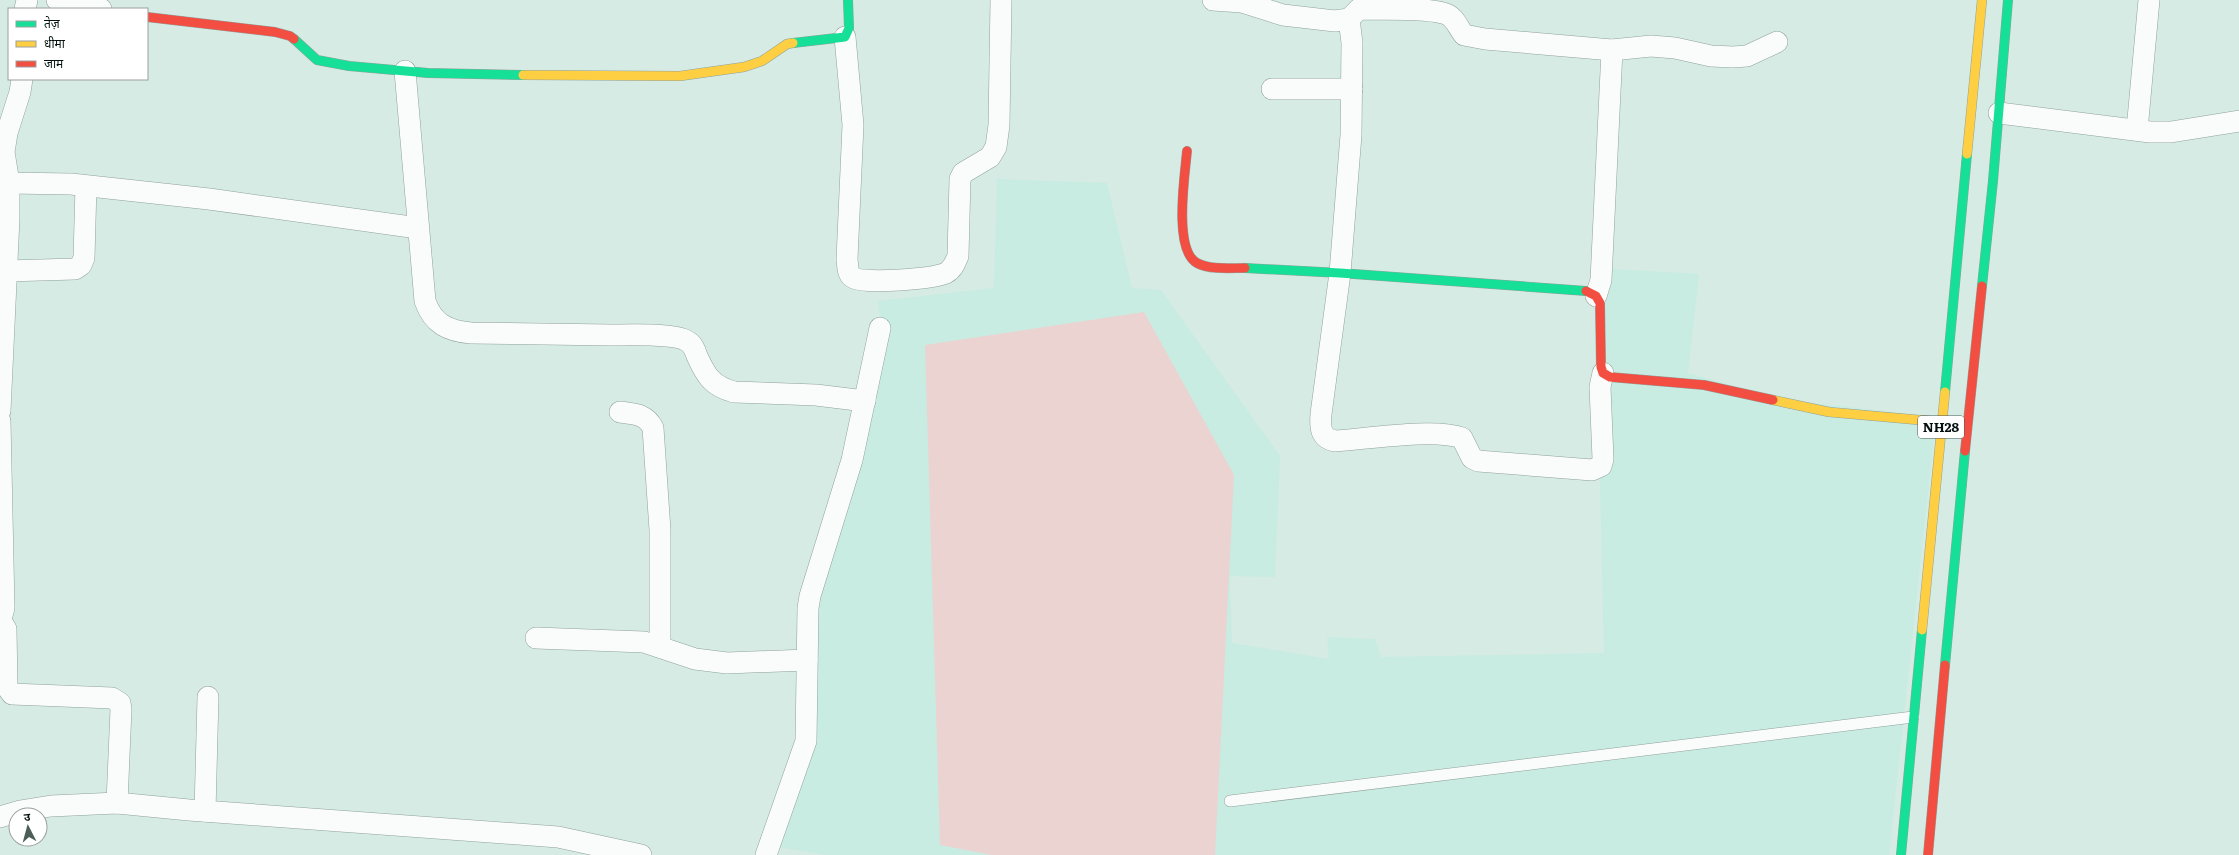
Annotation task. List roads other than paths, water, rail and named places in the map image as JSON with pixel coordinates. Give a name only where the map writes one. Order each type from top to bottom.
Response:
[{"type":"main road","points":[[148,17],[275,32],[290,36],[317,60],[349,66],[405,71],[602,76],[680,76],[744,67],[762,61],[787,44],[800,41],[837,39],[845,36],[849,28],[848,0]]},
{"type":"main road","name":"NH28","points":[[1901,855],[1982,0]]},
{"type":"main road","name":"NH28","points":[[1928,855],[1971,385],[1999,113],[2008,0]]},
{"type":"main road","points":[[1187,151],[1182,233],[1184,247],[1190,258],[1200,265],[1214,268],[1340,273],[1586,291],[1596,296],[1600,303],[1601,367],[1603,373],[1610,377],[1704,385],[1829,412],[1942,422]]},
{"type":"street","points":[[57,0],[96,8]]},
{"type":"street","points":[[845,36],[853,125],[847,259],[848,273],[853,278],[865,281],[936,277],[947,272],[953,267],[958,256],[960,179],[963,173],[990,157],[996,147],[999,125],[1001,0]]},
{"type":"street","points":[[1213,0],[1242,2],[1283,14],[1335,21],[1357,10],[1432,12],[1446,14],[1455,21],[1464,35],[1485,39],[1612,50],[1659,47],[1733,57],[1747,56],[1777,42]]},
{"type":"street","points":[[2137,130],[2149,0]]},
{"type":"street","points":[[1357,10],[1352,43],[1351,135],[1340,273],[1320,429],[1328,440],[1335,441],[1429,434],[1453,435],[1462,438],[1472,458],[1478,461],[1592,470],[1601,466],[1603,459],[1600,387],[1603,373]]},
{"type":"street","points":[[1596,296],[1601,280],[1612,50]]},
{"type":"street","points":[[405,71],[425,301],[429,312],[439,325],[456,332],[673,337],[687,341],[694,347],[702,367],[711,382],[723,389],[734,392],[816,395],[865,401]]},
{"type":"street","points":[[0,411],[9,183],[5,146],[7,133],[22,80]]},
{"type":"street","points":[[1272,89],[1352,89]]},
{"type":"street","points":[[1999,113],[2137,130],[2171,132],[2239,121]]},
{"type":"street","points":[[9,183],[86,186],[260,205],[418,228]]},
{"type":"street","points":[[6,271],[75,269],[81,265],[84,258],[86,186]]},
{"type":"street","points":[[766,855],[804,750],[810,596],[852,460],[880,328]]},
{"type":"street","points":[[620,412],[641,415],[649,419],[653,428],[660,530],[660,647]]},
{"type":"street","points":[[0,421],[4,608],[1,621],[6,629],[7,687],[12,694],[112,698],[120,703],[117,803]]},
{"type":"street","points":[[536,638],[644,642],[695,659],[727,663],[807,660]]},
{"type":"street","points":[[205,811],[208,697]]},
{"type":"street","points":[[0,816],[51,806],[117,803],[205,811],[558,837],[641,855]]},
{"type":"lane","points":[[1230,801],[1913,717]]}]
